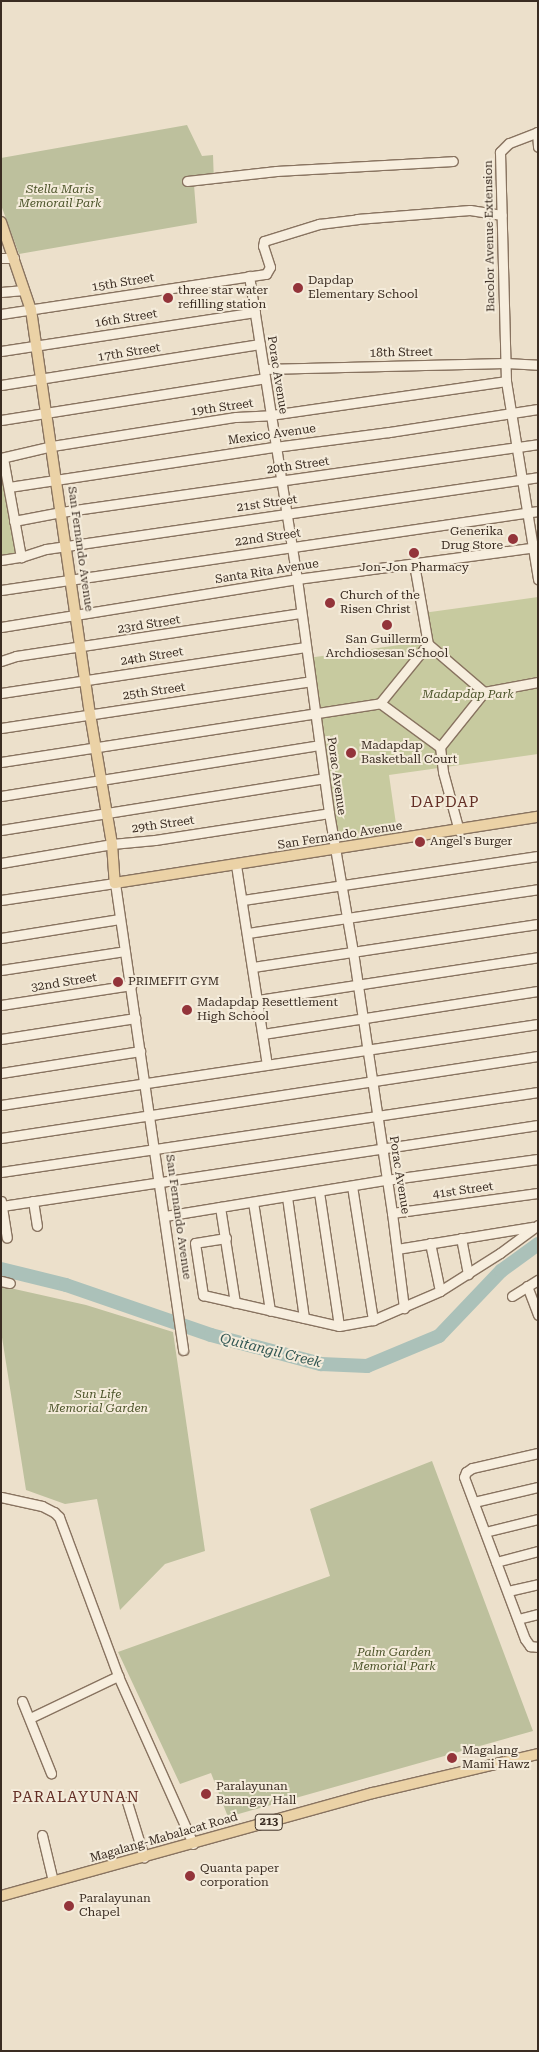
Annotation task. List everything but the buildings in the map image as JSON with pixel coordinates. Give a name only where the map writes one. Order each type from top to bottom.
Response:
[{"type":"main road","name":"San Fernando Avenue","points":[[1,223],[31,310],[48,413],[90,714],[112,844],[115,883],[459,831],[538,817]]},
{"type":"main road","name":"Magalang-Mabalacat Road","points":[[1,1896],[373,1794],[538,1754]]},
{"type":"street","points":[[538,132],[538,146]]},
{"type":"street","name":"Bacolor Avenue Extension","points":[[538,132],[510,143],[500,152],[506,381],[521,480],[535,548],[538,579]]},
{"type":"street","points":[[187,181],[276,171],[453,161]]},
{"type":"street","name":"15th Street","points":[[1,314],[266,274],[270,270],[263,246],[264,242],[319,224],[375,217],[470,210],[502,214]]},
{"type":"street","points":[[1,258],[14,258]]},
{"type":"street","name":"Porac Avenue","points":[[249,276],[287,514],[290,547],[297,580],[329,814],[358,983],[404,1308]]},
{"type":"street","points":[[1,292],[24,290]]},
{"type":"street","name":"16th Street","points":[[1,351],[255,312]]},
{"type":"street","name":"17th Street","points":[[1,385],[260,344]]},
{"type":"street","name":"18th Street","points":[[1,420],[264,373],[505,364],[538,365]]},
{"type":"street","name":"19th Street","points":[[2,458],[52,446],[236,417],[271,415],[506,381]]},
{"type":"street","name":"Mexico Avenue","points":[[9,487],[275,446],[389,432],[538,409]]},
{"type":"street","name":"20th Street","points":[[14,521],[61,512],[538,444]]},
{"type":"street","points":[[2,458],[21,557]]},
{"type":"street","name":"21st Street","points":[[1,560],[21,557],[46,548],[538,478]]},
{"type":"street","name":"22nd Street","points":[[1,590],[70,578],[538,511]]},
{"type":"street","name":"Santa Rita Avenue","points":[[1,627],[297,580],[535,548]]},
{"type":"street","points":[[414,564],[428,644],[484,692]]},
{"type":"street","name":"23rd Street","points":[[1,661],[16,656],[82,648],[300,613]]},
{"type":"street","points":[[1,762],[380,703],[428,644]]},
{"type":"street","name":"24th Street","points":[[1,693],[306,647]]},
{"type":"street","name":"25th Street","points":[[1,728],[310,681]]},
{"type":"street","points":[[459,831],[443,772],[440,747],[484,692],[538,682]]},
{"type":"street","points":[[380,703],[440,747]]},
{"type":"street","points":[[1,796],[319,745]]},
{"type":"street","points":[[1,830],[324,778]]},
{"type":"street","name":"29th Street","points":[[1,863],[112,844],[154,840],[329,814]]},
{"type":"street","points":[[242,900],[538,856]]},
{"type":"street","points":[[236,865],[267,1064]]},
{"type":"street","name":"San Fernando Avenue","points":[[1,900],[115,883],[156,1148],[184,1350]]},
{"type":"street","points":[[248,933],[538,889]]},
{"type":"street","points":[[1,938],[120,919]]},
{"type":"street","points":[[253,967],[538,924]]},
{"type":"street","points":[[1,970],[125,951]]},
{"type":"street","points":[[258,1000],[538,956]]},
{"type":"street","name":"32nd Street","points":[[1,1005],[131,985]]},
{"type":"street","points":[[263,1034],[538,991]]},
{"type":"street","points":[[1,1039],[135,1018]]},
{"type":"street","points":[[1,1105],[538,1024]]},
{"type":"street","points":[[1,1072],[140,1051]]},
{"type":"street","points":[[1,1138],[538,1056]]},
{"type":"street","points":[[1,1172],[538,1092]]},
{"type":"street","points":[[7,1238],[2,1203],[33,1201],[538,1125]]},
{"type":"street","points":[[165,1216],[386,1180],[538,1159]]},
{"type":"street","points":[[352,1186],[373,1320]]},
{"type":"street","points":[[319,1192],[339,1326]]},
{"type":"street","name":"41st Street","points":[[392,1213],[538,1193]]},
{"type":"street","points":[[287,1197],[304,1318]]},
{"type":"street","points":[[33,1201],[37,1226]]},
{"type":"street","points":[[253,1202],[270,1311]]},
{"type":"street","points":[[220,1207],[235,1303]]},
{"type":"street","points":[[226,1238],[195,1243],[200,1287],[205,1296],[339,1326],[373,1320],[440,1291],[500,1254],[535,1226]]},
{"type":"street","points":[[397,1249],[535,1226]]},
{"type":"street","points":[[461,1238],[468,1274]]},
{"type":"street","points":[[430,1243],[440,1291]]},
{"type":"street","points":[[512,1296],[538,1280]]},
{"type":"street","points":[[527,1286],[538,1315]]},
{"type":"street","points":[[538,1453],[467,1470],[464,1473],[527,1643],[533,1647],[538,1647]]},
{"type":"street","points":[[474,1502],[538,1487]]},
{"type":"street","points":[[1,1497],[42,1506],[50,1509],[59,1517],[118,1676],[194,1844]]},
{"type":"street","points":[[485,1532],[538,1519]]},
{"type":"street","points":[[496,1562],[538,1551]]},
{"type":"street","points":[[508,1591],[538,1584]]},
{"type":"street","points":[[518,1619],[538,1614]]},
{"type":"street","points":[[30,1718],[118,1676]]},
{"type":"street","points":[[22,1702],[51,1774]]},
{"type":"street","points":[[127,1802],[144,1857]]},
{"type":"street","points":[[42,1835],[53,1881]]},
{"type":"green space","name":"Stella Maris Memorail Park","points":[[187,125],[202,156],[213,155],[214,183],[194,185],[197,223],[19,254],[1,205],[1,158]]},
{"type":"green space","points":[[1,458],[21,557],[1,560]]},
{"type":"green space","name":"Madapdap Park","points":[[538,597],[538,754],[389,775],[398,838],[336,847],[308,658],[427,641],[423,613]]},
{"type":"green space","name":"Sun Life Memorial Garden","points":[[1,1286],[86,1305],[173,1332],[205,1551],[165,1564],[120,1610],[97,1499],[65,1504],[26,1490],[1,1331]]},
{"type":"green space","name":"Palm Garden Memorial Park","points":[[432,1461],[533,1731],[228,1817],[211,1773],[180,1784],[118,1652],[330,1576],[310,1509]]},
{"type":"waterway","name":"Quitangil Creek","points":[[1,1269],[66,1285],[211,1335],[321,1364],[367,1366],[439,1336],[501,1271],[538,1244]]},
{"type":"place","name":"Dapdap Elementary School","points":[[298,288]]},
{"type":"place","name":"three star water refilling station","points":[[168,298]]},
{"type":"place","name":"Generika Drug Store","points":[[513,539]]},
{"type":"place","name":"Jon-Jon Pharmacy","points":[[414,553]]},
{"type":"place","name":"Church of the Risen Christ","points":[[330,603]]},
{"type":"place","name":"San Guillermo Archdiosesan School","points":[[387,625]]},
{"type":"place","name":"Madapdap Basketball Court","points":[[351,753]]},
{"type":"place","name":"Angel's Burger","points":[[420,842]]},
{"type":"place","name":"PRIMEFIT GYM","points":[[118,982]]},
{"type":"place","name":"Madapdap Resettlement High School","points":[[187,1010]]},
{"type":"place","name":"Magalang Mami Hawz","points":[[452,1758]]},
{"type":"place","name":"Paralayunan Barangay Hall","points":[[206,1794]]},
{"type":"place","name":"Quanta paper corporation","points":[[190,1876]]},
{"type":"place","name":"Paralayunan Chapel","points":[[69,1906]]},
{"type":"district","name":"DAPDAP","points":[[445,803]]},
{"type":"district","name":"PARALAYUNAN","points":[[76,1798]]}]
